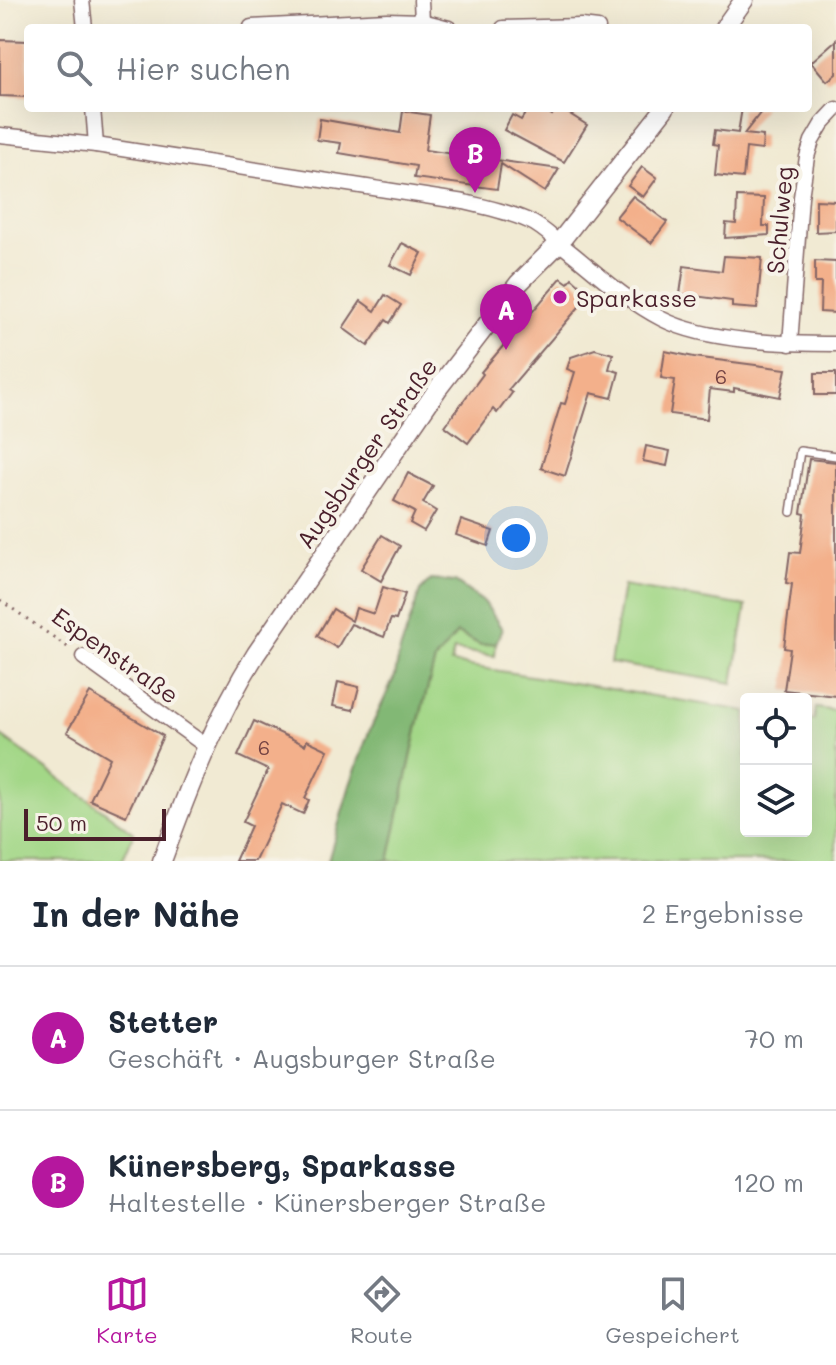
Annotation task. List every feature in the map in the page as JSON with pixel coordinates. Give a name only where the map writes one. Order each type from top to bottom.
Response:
[{"type":"street","points":[[82,0],[85,24]]},
{"type":"street","points":[[421,0],[422,21]]},
{"type":"street","points":[[727,24],[744,0]]},
{"type":"street","points":[[297,24],[358,20],[434,24]]},
{"type":"street","name":"Schulweg","points":[[790,344],[805,167],[812,141],[836,109]]},
{"type":"street","points":[[93,112],[96,145]]},
{"type":"street","name":"Augsburger Straße","points":[[162,861],[206,746],[233,691],[256,654],[439,387],[519,283],[559,243],[662,112]]},
{"type":"street","points":[[0,135],[96,145],[492,208],[531,222],[633,301],[663,320],[700,332],[790,344],[836,344]]},
{"type":"street","name":"Espenstraße","points":[[83,657],[206,746]]},
{"type":"lane","points":[[791,512],[800,451],[836,456]]},
{"type":"path","name":"Espenstraße","points":[[0,600],[83,657]]},
{"type":"green space","points":[[431,580],[455,582],[485,603],[502,629],[496,643],[481,645],[457,633],[435,660],[389,861],[328,861],[369,732],[395,676],[420,591]]},
{"type":"green space","points":[[623,586],[746,606],[733,683],[610,663]]},
{"type":"green space","points":[[457,633],[481,645],[496,643],[495,656],[454,650],[451,663],[740,710],[740,837],[812,837],[812,720],[816,708],[836,711],[836,861],[389,861],[435,660]]},
{"type":"green space","points":[[0,735],[134,833],[122,861],[0,861]]},
{"type":"building","points":[[0,40],[24,41],[24,97],[0,96]]},
{"type":"building","points":[[836,40],[836,74],[827,81],[812,61]]},
{"type":"building","points":[[403,112],[430,115],[425,150],[559,169],[545,192],[501,164],[497,189],[414,178],[416,166],[339,153],[341,143],[317,140],[320,119],[400,133]]},
{"type":"building","points":[[526,112],[548,112],[552,115],[554,112],[566,112],[587,125],[564,162],[504,130],[512,115],[521,120]]},
{"type":"building","points":[[741,112],[761,112],[744,134],[763,136],[762,150],[746,148],[743,178],[715,175],[718,145],[713,144],[715,130],[738,133]]},
{"type":"building","points":[[642,167],[657,178],[643,197],[628,186]]},
{"type":"building","points":[[633,196],[667,222],[651,243],[616,217]]},
{"type":"building","points":[[737,197],[764,198],[763,226],[769,226],[769,235],[725,238],[726,223],[736,224]]},
{"type":"building","points":[[816,200],[836,201],[836,231],[816,232]]},
{"type":"building","points":[[402,243],[422,253],[411,275],[390,265]]},
{"type":"building","points":[[724,256],[762,258],[757,309],[732,307],[732,301],[680,294],[684,266],[722,271]]},
{"type":"building","points":[[815,261],[836,262],[836,313],[820,312],[821,283],[815,283]]},
{"type":"building","points":[[561,278],[568,283],[572,278],[590,294],[508,390],[512,393],[497,413],[493,409],[468,443],[445,426],[483,374],[481,372]]},
{"type":"building","points":[[385,295],[401,305],[390,323],[386,320],[368,346],[343,328],[361,301],[375,311]]},
{"type":"building","points":[[595,349],[613,354],[609,369],[619,372],[612,398],[591,393],[565,476],[541,468],[561,403],[565,404],[575,372],[567,369],[571,357]]},
{"type":"building","points":[[665,351],[786,369],[780,397],[734,388],[734,392],[710,389],[707,419],[670,414],[675,380],[661,378]]},
{"type":"building","points":[[815,373],[836,373],[836,395],[815,395]]},
{"type":"building","points":[[646,446],[670,451],[667,466],[643,461]]},
{"type":"building","points":[[809,459],[836,462],[836,696],[784,690],[790,649],[784,648],[792,584],[786,583],[790,552],[800,553],[805,514],[801,513]]},
{"type":"building","points":[[408,473],[433,486],[423,503],[436,511],[424,531],[410,523],[415,512],[394,501]]},
{"type":"building","points":[[461,520],[493,531],[488,546],[456,535]]},
{"type":"building","points":[[382,535],[400,546],[381,581],[361,569]]},
{"type":"building","points":[[383,587],[405,594],[396,620],[391,619],[384,637],[351,624],[337,648],[317,636],[333,609],[352,621],[356,608],[374,614]]},
{"type":"building","points":[[338,682],[359,687],[353,710],[333,706]]},
{"type":"building","points":[[90,693],[163,736],[126,816],[90,800],[110,758],[67,732]]},
{"type":"building","points":[[254,721],[305,745],[307,740],[328,750],[305,798],[309,800],[303,814],[282,804],[255,861],[235,861],[251,826],[243,822],[268,770],[238,756]]},
{"type":"place","name":"Künersberg, Sparkasse","points":[[475,193]]},
{"type":"place","name":"Sparkasse","points":[[560,297]]},
{"type":"place","name":"Stetter","points":[[506,350]]}]
